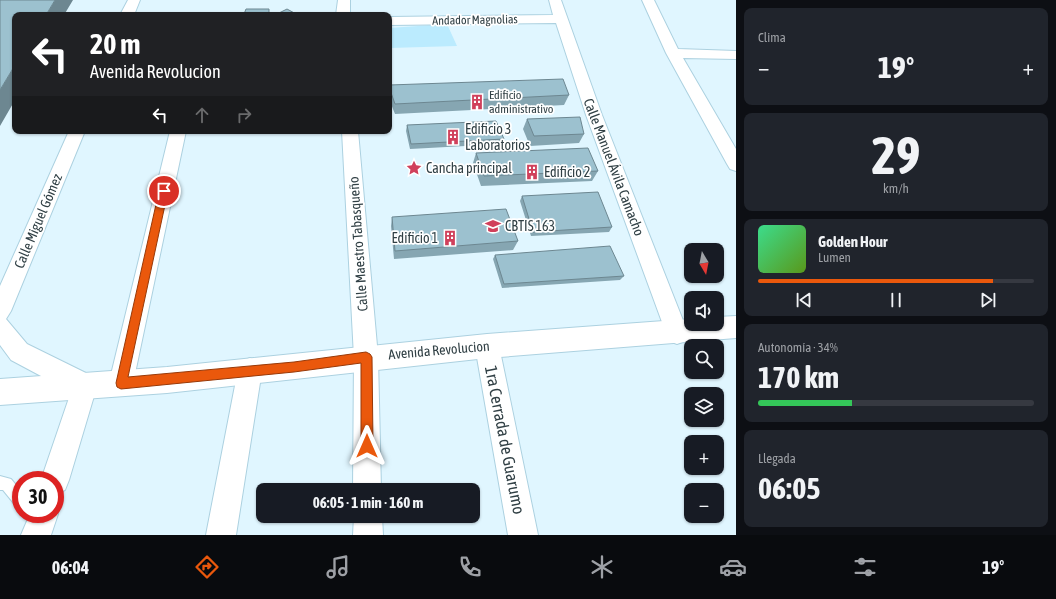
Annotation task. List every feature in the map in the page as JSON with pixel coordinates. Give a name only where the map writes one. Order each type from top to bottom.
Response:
[{"type":"street","points":[[128,12],[134,0]]},
{"type":"street","points":[[344,0],[344,12]]},
{"type":"street","name":"Calle Manuel Ávila Camacho","points":[[555,0],[594,115],[677,332]]},
{"type":"street","points":[[648,0],[673,53],[736,164]]},
{"type":"street","name":"Andador Magnolias","points":[[392,21],[562,19]]},
{"type":"street","points":[[673,53],[736,55]]},
{"type":"street","name":"Calle Miguel Gómez","points":[[0,311],[76,134]]},
{"type":"street","points":[[121,383],[177,134]]},
{"type":"street","name":"Calle Maestro Tabasqueño","points":[[350,134],[366,357],[367,483]]},
{"type":"street","points":[[0,327],[19,352],[85,386],[57,471]]},
{"type":"street","name":"Avenida Revolucion","points":[[0,392],[167,380],[250,370],[294,367],[366,357],[487,346],[736,327]]},
{"type":"street","name":"1ra Cerrada de Guarumo","points":[[487,346],[523,535]]},
{"type":"street","points":[[221,535],[250,370]]},
{"type":"street","points":[[368,523],[368,535]]},
{"type":"lane","points":[[0,483],[6,484],[12,491]]},
{"type":"shaded area","points":[[447,24],[457,46],[392,48],[392,28]]},
{"type":"building","points":[[0,0],[55,0],[48,12],[12,12],[12,70],[0,90]]},
{"type":"building","points":[[246,9],[269,9],[269,12],[245,12]]},
{"type":"building","points":[[287,9],[292,12],[281,12]]},
{"type":"building","points":[[563,79],[569,95],[395,104],[392,96],[392,85]]},
{"type":"building","points":[[580,117],[584,134],[534,136],[527,119]]},
{"type":"building","name":"Edificio 3 Laboratorios","points":[[496,121],[504,139],[411,144],[407,125]]},
{"type":"building","points":[[588,148],[598,171],[484,176],[476,153]]},
{"type":"building","points":[[598,192],[612,227],[533,232],[522,196]]},
{"type":"building","name":"Edificio 1","points":[[506,209],[518,241],[395,251],[392,217]]},
{"type":"building","points":[[610,246],[624,276],[504,284],[495,255]]},
{"type":"place","name":"Edificio administrativo","points":[[477,102]]},
{"type":"place","name":"Edificio 3 Laboratorios","points":[[453,137]]},
{"type":"place","name":"Cancha principal","points":[[414,168]]},
{"type":"place","name":"Edificio 2","points":[[532,172]]},
{"type":"place","name":"CBTIS 163","points":[[493,226]]},
{"type":"place","name":"Edificio 1","points":[[450,238]]},
{"type":"route","points":[[164,191],[121,383],[167,380],[250,370],[294,367],[366,357],[367,446]]}]
